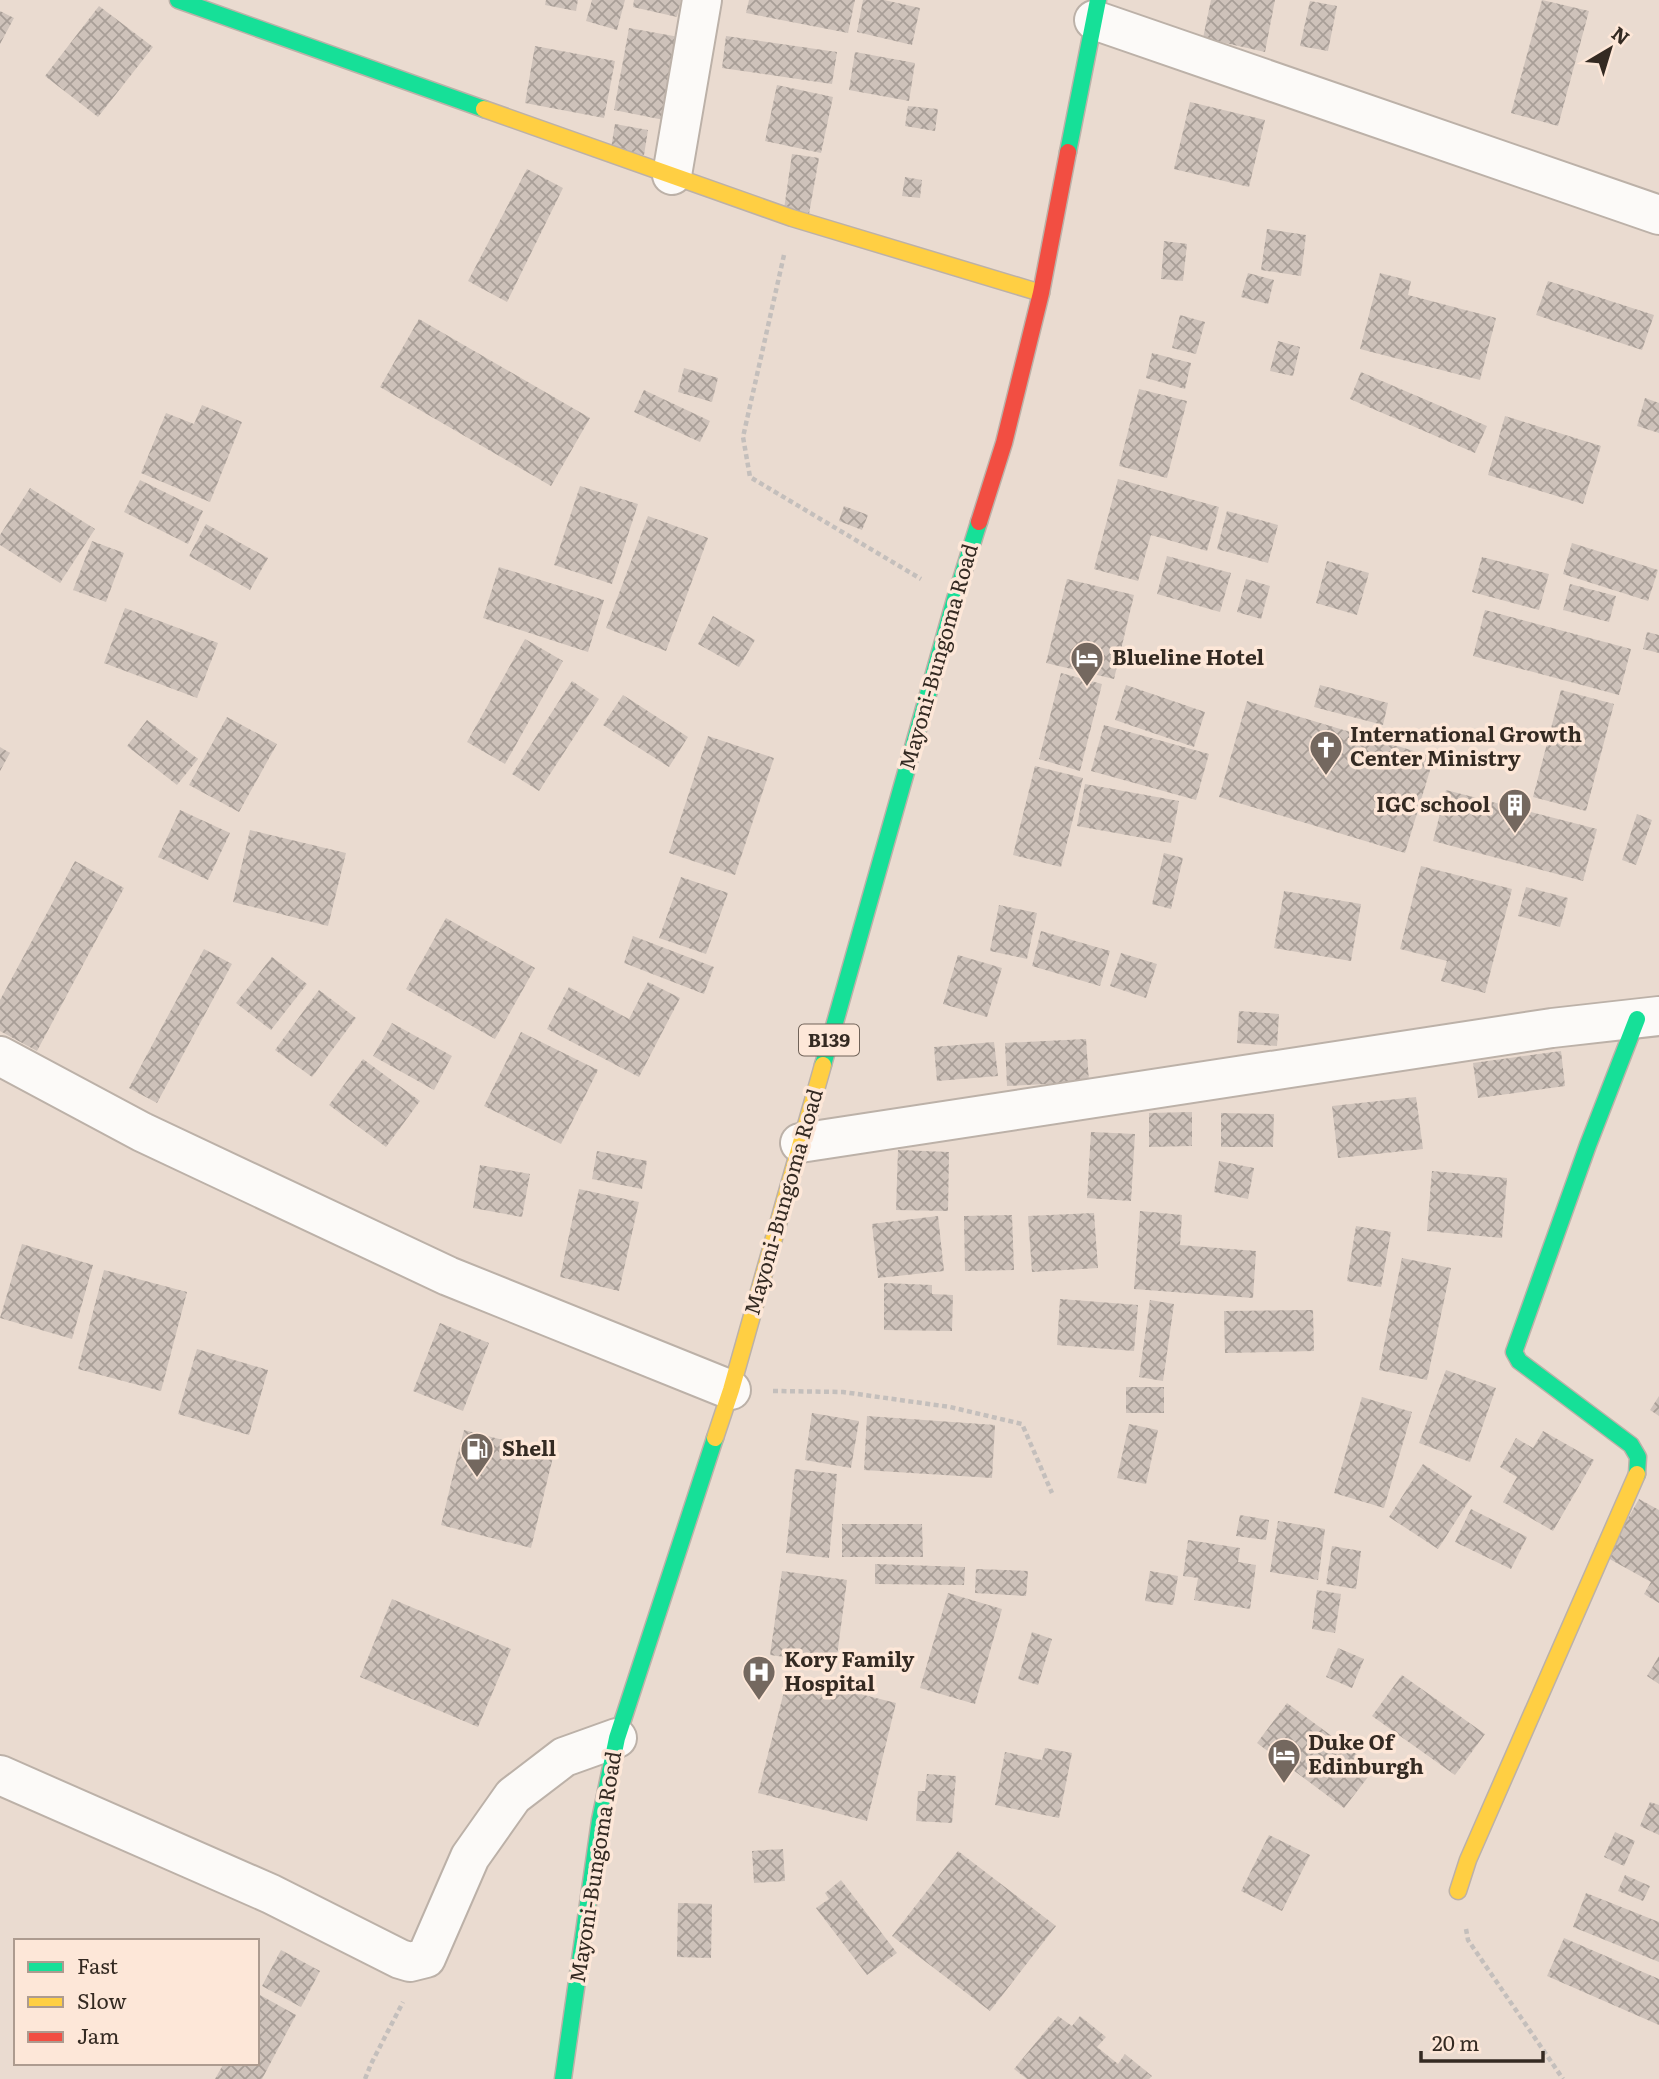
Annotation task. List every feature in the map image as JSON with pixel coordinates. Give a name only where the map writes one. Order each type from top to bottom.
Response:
[{"type":"main road","points":[[178,0],[792,218],[1041,293]]},
{"type":"main road","name":"Mayoni-Bungoma Road","points":[[563,2079],[600,1820],[617,1738],[731,1390],[955,599],[1004,443],[1041,293],[1096,10]]},
{"type":"main road","points":[[1458,1891],[1468,1860],[1637,1474],[1639,1460],[1635,1449],[1629,1443],[1519,1361],[1514,1352],[1588,1145],[1648,1018]]},
{"type":"street","points":[[672,175],[702,0]]},
{"type":"street","points":[[1096,10],[1659,215]]},
{"type":"street","points":[[800,1143],[1552,1028],[1648,1018]]},
{"type":"street","points":[[0,1056],[142,1132],[448,1276],[731,1390]]},
{"type":"street","points":[[0,1775],[271,1894],[410,1962],[426,1958],[470,1857],[513,1796],[564,1757],[617,1738]]},
{"type":"path","points":[[792,218],[743,437],[750,477],[955,599]]},
{"type":"path","points":[[731,1390],[843,1392],[950,1407],[1022,1424],[1052,1493]]},
{"type":"path","points":[[1458,1891],[1468,1940],[1563,2079]]},
{"type":"path","points":[[365,2079],[426,1958]]},
{"type":"building","points":[[546,0],[578,0],[576,11],[545,5]]},
{"type":"building","points":[[592,0],[625,0],[617,30],[586,21]]},
{"type":"building","points":[[634,0],[681,0],[677,17],[633,7]]},
{"type":"building","points":[[749,0],[855,0],[848,33],[746,13]]},
{"type":"building","points":[[863,0],[884,0],[920,8],[912,45],[857,32]]},
{"type":"building","points":[[1211,0],[1275,0],[1265,52],[1203,38]]},
{"type":"building","points":[[1542,0],[1589,11],[1558,126],[1511,113]]},
{"type":"building","points":[[1310,1],[1337,6],[1328,51],[1300,46]]},
{"type":"building","points":[[99,6],[153,47],[98,117],[45,76]]},
{"type":"building","points":[[0,11],[14,18],[0,44]]},
{"type":"building","points":[[629,28],[679,37],[664,120],[614,110]]},
{"type":"building","points":[[726,36],[837,52],[832,84],[722,68]]},
{"type":"building","points":[[535,46],[615,61],[604,118],[525,103]]},
{"type":"building","points":[[855,52],[915,63],[909,101],[849,90]]},
{"type":"building","points":[[777,85],[833,97],[821,153],[765,141]]},
{"type":"building","points":[[1190,102],[1265,120],[1249,187],[1174,169]]},
{"type":"building","points":[[908,106],[938,109],[935,131],[905,126]]},
{"type":"building","points":[[615,124],[648,130],[644,155],[611,148]]},
{"type":"building","points":[[792,154],[819,158],[809,214],[784,209]]},
{"type":"building","points":[[527,169],[563,188],[507,302],[468,281]]},
{"type":"building","points":[[905,177],[922,180],[920,198],[902,196]]},
{"type":"building","points":[[1267,229],[1306,235],[1301,276],[1261,270]]},
{"type":"building","points":[[1164,241],[1187,244],[1183,281],[1161,279]]},
{"type":"building","points":[[1248,273],[1274,280],[1268,304],[1241,297]]},
{"type":"building","points":[[1380,273],[1411,281],[1408,295],[1496,318],[1480,380],[1360,349]]},
{"type":"building","points":[[1548,281],[1654,315],[1642,350],[1536,315]]},
{"type":"building","points":[[1180,315],[1205,322],[1196,354],[1172,348]]},
{"type":"building","points":[[419,319],[590,418],[551,486],[380,387]]},
{"type":"building","points":[[1278,341],[1300,347],[1293,376],[1270,371]]},
{"type":"building","points":[[1152,353],[1191,363],[1185,389],[1146,378]]},
{"type":"building","points":[[684,368],[718,378],[712,402],[678,392]]},
{"type":"building","points":[[1361,372],[1487,426],[1475,453],[1350,399]]},
{"type":"building","points":[[1139,389],[1187,401],[1167,478],[1119,466]]},
{"type":"building","points":[[644,390],[710,421],[700,442],[634,412]]},
{"type":"building","points":[[1645,398],[1659,403],[1659,433],[1637,426]]},
{"type":"building","points":[[202,405],[242,422],[210,502],[141,473],[166,413],[194,424]]},
{"type":"building","points":[[1505,416],[1601,446],[1583,504],[1488,475]]},
{"type":"building","points":[[1118,479],[1219,507],[1207,551],[1151,535],[1138,581],[1094,569]]},
{"type":"building","points":[[140,480],[203,511],[188,544],[124,512]]},
{"type":"building","points":[[580,486],[638,504],[612,584],[554,565]]},
{"type":"building","points":[[30,488],[95,529],[60,583],[0,545],[0,535]]},
{"type":"building","points":[[844,506],[868,515],[862,530],[839,521]]},
{"type":"building","points":[[1227,511],[1278,525],[1268,563],[1217,549]]},
{"type":"building","points":[[648,516],[708,538],[666,651],[606,628]]},
{"type":"building","points":[[206,524],[268,558],[250,590],[189,556]]},
{"type":"building","points":[[92,541],[124,553],[106,602],[73,590]]},
{"type":"building","points":[[1572,543],[1658,570],[1648,601],[1563,574]]},
{"type":"building","points":[[1167,556],[1231,573],[1220,612],[1157,594]]},
{"type":"building","points":[[1482,557],[1549,574],[1539,610],[1472,592]]},
{"type":"building","points":[[1327,561],[1369,573],[1357,615],[1316,603]]},
{"type":"building","points":[[499,567],[604,600],[588,652],[483,618]]},
{"type":"building","points":[[1067,579],[1134,595],[1114,679],[1046,663]]},
{"type":"building","points":[[1246,579],[1270,586],[1261,619],[1237,612]]},
{"type":"building","points":[[1570,584],[1616,596],[1609,622],[1563,610]]},
{"type":"building","points":[[125,608],[218,643],[197,698],[104,663]]},
{"type":"building","points":[[1485,610],[1631,649],[1619,695],[1473,656]]},
{"type":"building","points":[[713,616],[755,640],[739,667],[698,644]]},
{"type":"building","points":[[1647,632],[1659,635],[1659,653],[1643,649]]},
{"type":"building","points":[[525,639],[563,661],[505,764],[467,742]]},
{"type":"building","points":[[1061,673],[1102,684],[1080,771],[1039,759]]},
{"type":"building","points":[[572,681],[599,699],[539,791],[512,774]]},
{"type":"building","points":[[1126,685],[1205,712],[1194,747],[1115,720]]},
{"type":"building","points":[[1320,685],[1388,703],[1383,725],[1314,707]]},
{"type":"building","points":[[1561,690],[1614,704],[1586,811],[1533,797]]},
{"type":"building","points":[[623,695],[688,737],[669,767],[603,725]]},
{"type":"building","name":"International Growth Center Ministry","points":[[1247,701],[1434,757],[1405,853],[1219,797]]},
{"type":"building","points":[[227,717],[277,744],[239,812],[189,785]]},
{"type":"building","points":[[147,720],[198,759],[177,785],[127,746]]},
{"type":"building","points":[[1104,725],[1209,754],[1196,800],[1091,771]]},
{"type":"building","points":[[708,736],[774,758],[735,875],[669,853]]},
{"type":"building","points":[[0,747],[10,753],[0,771]]},
{"type":"building","points":[[1035,766],[1083,778],[1061,867],[1013,855]]},
{"type":"building","points":[[1085,784],[1179,801],[1171,843],[1077,826]]},
{"type":"building","name":"IGC school","points":[[1446,790],[1597,829],[1583,881],[1433,841]]},
{"type":"building","points":[[180,810],[230,833],[208,880],[158,857]]},
{"type":"building","points":[[1637,814],[1652,820],[1636,865],[1622,860]]},
{"type":"building","points":[[250,830],[346,853],[328,926],[233,902]]},
{"type":"building","points":[[1164,853],[1183,858],[1171,909],[1152,904]]},
{"type":"building","points":[[75,861],[124,888],[37,1051],[0,1031],[0,1000]]},
{"type":"building","points":[[1421,866],[1512,889],[1485,993],[1441,981],[1447,961],[1400,949]]},
{"type":"building","points":[[681,877],[728,893],[706,954],[659,938]]},
{"type":"building","points":[[1526,887],[1568,898],[1560,927],[1518,916]]},
{"type":"building","points":[[1284,891],[1361,904],[1351,961],[1274,948]]},
{"type":"building","points":[[999,905],[1037,913],[1027,959],[990,951]]},
{"type":"building","points":[[446,918],[535,968],[495,1039],[406,989]]},
{"type":"building","points":[[1041,931],[1110,951],[1100,986],[1032,966]]},
{"type":"building","points":[[633,936],[714,967],[704,994],[624,963]]},
{"type":"building","points":[[204,949],[232,964],[157,1103],[129,1088]]},
{"type":"building","points":[[1121,953],[1157,964],[1146,998],[1110,986]]},
{"type":"building","points":[[958,955],[1002,968],[987,1017],[943,1004]]},
{"type":"building","points":[[272,957],[307,984],[271,1030],[236,1003]]},
{"type":"building","points":[[648,982],[680,998],[639,1077],[547,1029],[569,987],[629,1019]]},
{"type":"building","points":[[319,990],[356,1018],[312,1077],[275,1050]]},
{"type":"building","points":[[1239,1011],[1279,1014],[1277,1046],[1237,1043]]},
{"type":"building","points":[[392,1023],[452,1056],[434,1090],[373,1056]]},
{"type":"building","points":[[521,1032],[598,1070],[561,1144],[484,1106]]},
{"type":"building","points":[[1086,1039],[1089,1082],[1007,1086],[1005,1043]]},
{"type":"building","points":[[994,1042],[998,1076],[937,1081],[934,1047]]},
{"type":"building","points":[[1561,1051],[1565,1086],[1478,1098],[1473,1063]]},
{"type":"building","points":[[363,1059],[420,1101],[386,1147],[329,1105]]},
{"type":"building","points":[[1416,1097],[1423,1149],[1338,1158],[1332,1106]]},
{"type":"building","points":[[1192,1112],[1192,1146],[1149,1147],[1149,1113]]},
{"type":"building","points":[[1221,1113],[1274,1114],[1273,1147],[1221,1147]]},
{"type":"building","points":[[1091,1132],[1135,1134],[1131,1201],[1087,1198]]},
{"type":"building","points":[[898,1150],[949,1152],[948,1211],[896,1210]]},
{"type":"building","points":[[597,1151],[647,1161],[642,1189],[592,1179]]},
{"type":"building","points":[[1219,1161],[1254,1168],[1248,1199],[1214,1192]]},
{"type":"building","points":[[480,1165],[530,1174],[522,1217],[473,1208]]},
{"type":"building","points":[[1432,1171],[1507,1178],[1502,1238],[1427,1231]]},
{"type":"building","points":[[579,1189],[639,1202],[619,1291],[560,1277]]},
{"type":"building","points":[[1140,1211],[1182,1215],[1180,1245],[1256,1251],[1253,1298],[1134,1289]]},
{"type":"building","points":[[1094,1213],[1098,1268],[1032,1272],[1028,1216]]},
{"type":"building","points":[[1012,1215],[1014,1270],[965,1271],[964,1216]]},
{"type":"building","points":[[938,1216],[944,1271],[878,1278],[872,1224]]},
{"type":"building","points":[[1356,1226],[1391,1232],[1381,1287],[1347,1281]]},
{"type":"building","points":[[22,1244],[93,1265],[72,1339],[0,1318]]},
{"type":"building","points":[[1402,1258],[1451,1268],[1427,1380],[1379,1370]]},
{"type":"building","points":[[104,1270],[187,1292],[161,1391],[78,1369]]},
{"type":"building","points":[[884,1283],[932,1285],[932,1294],[953,1295],[952,1331],[884,1330]]},
{"type":"building","points":[[1060,1299],[1138,1305],[1134,1351],[1057,1345]]},
{"type":"building","points":[[1150,1300],[1174,1304],[1163,1381],[1139,1377]]},
{"type":"building","points":[[1313,1310],[1314,1351],[1225,1353],[1224,1311]]},
{"type":"building","points":[[440,1323],[489,1343],[463,1411],[413,1391]]},
{"type":"building","points":[[197,1349],[268,1370],[249,1435],[178,1414]]},
{"type":"building","points":[[1446,1370],[1496,1388],[1470,1462],[1419,1443]]},
{"type":"building","points":[[1126,1387],[1164,1387],[1164,1413],[1126,1413]]},
{"type":"building","points":[[1659,1396],[1659,1416],[1650,1410]]},
{"type":"building","points":[[1362,1397],[1412,1412],[1384,1508],[1334,1493]]},
{"type":"building","points":[[812,1413],[859,1421],[851,1468],[805,1460]]},
{"type":"building","points":[[867,1416],[995,1425],[992,1478],[864,1470]]},
{"type":"building","points":[[1129,1424],[1158,1430],[1146,1484],[1117,1478]]},
{"type":"building","points":[[464,1430],[554,1453],[531,1548],[441,1525]]},
{"type":"building","points":[[1543,1431],[1594,1460],[1553,1531],[1503,1502],[1517,1477],[1500,1467],[1516,1438],[1533,1448]]},
{"type":"building","points":[[1423,1464],[1472,1496],[1438,1549],[1389,1517]]},
{"type":"building","points":[[795,1469],[837,1474],[829,1558],[786,1553]]},
{"type":"building","points":[[1639,1499],[1659,1510],[1659,1603],[1644,1594],[1651,1582],[1606,1557]]},
{"type":"building","points":[[1471,1509],[1527,1537],[1511,1569],[1455,1542]]},
{"type":"building","points":[[1240,1515],[1269,1520],[1266,1540],[1236,1536]]},
{"type":"building","points":[[1278,1521],[1325,1529],[1318,1580],[1270,1572]]},
{"type":"building","points":[[842,1524],[922,1524],[923,1557],[842,1557]]},
{"type":"building","points":[[1188,1540],[1240,1548],[1238,1562],[1256,1565],[1250,1609],[1194,1600],[1198,1578],[1183,1576]]},
{"type":"building","points":[[1332,1546],[1361,1551],[1356,1589],[1326,1584]]},
{"type":"building","points":[[875,1564],[965,1567],[964,1585],[875,1584]]},
{"type":"building","points":[[976,1569],[1028,1571],[1026,1596],[975,1593]]},
{"type":"building","points":[[782,1571],[847,1580],[836,1664],[770,1655]]},
{"type":"building","points":[[1150,1571],[1178,1576],[1173,1605],[1145,1601]]},
{"type":"building","points":[[1317,1590],[1341,1594],[1335,1633],[1312,1629]]},
{"type":"building","points":[[948,1593],[1002,1609],[975,1704],[920,1688]]},
{"type":"building","points":[[392,1599],[511,1649],[478,1727],[360,1677]]},
{"type":"building","points":[[1032,1632],[1052,1639],[1038,1685],[1018,1679]]},
{"type":"building","points":[[1338,1648],[1364,1659],[1352,1688],[1326,1677]]},
{"type":"building","points":[[1659,1656],[1659,1684],[1647,1676]]},
{"type":"building","points":[[1402,1675],[1485,1734],[1455,1775],[1372,1716]]},
{"type":"building","points":[[788,1676],[896,1703],[867,1821],[758,1793]]},
{"type":"building","points":[[1287,1703],[1375,1768],[1344,1808],[1257,1743]]},
{"type":"building","points":[[1045,1748],[1072,1753],[1059,1818],[995,1805],[1005,1752],[1042,1760]]},
{"type":"building","points":[[927,1774],[956,1776],[952,1823],[916,1821],[918,1791],[925,1791]]},
{"type":"building","points":[[1650,1802],[1659,1805],[1659,1835],[1640,1826]]},
{"type":"building","points":[[1615,1832],[1635,1841],[1624,1866],[1604,1857]]},
{"type":"building","points":[[1269,1835],[1310,1855],[1282,1911],[1241,1891]]},
{"type":"building","points":[[783,1849],[785,1881],[754,1883],[752,1851]]},
{"type":"building","points":[[958,1851],[1056,1926],[990,2011],[892,1936]]},
{"type":"building","points":[[1625,1875],[1650,1886],[1643,1901],[1618,1891]]},
{"type":"building","points":[[841,1880],[897,1953],[867,1975],[816,1908],[829,1899],[825,1893]]},
{"type":"building","points":[[1586,1893],[1659,1922],[1659,1962],[1573,1927]]},
{"type":"building","points":[[678,1903],[712,1904],[711,1958],[677,1957]]},
{"type":"building","points":[[1564,1938],[1659,1979],[1659,2025],[1547,1976]]},
{"type":"building","points":[[281,1950],[320,1971],[301,2007],[262,1986]]},
{"type":"building","points":[[259,1996],[296,2015],[262,2079],[215,2079],[223,2065],[259,2065]]},
{"type":"building","points":[[1058,2016],[1072,2026],[1080,2016],[1106,2037],[1097,2047],[1118,2064],[1125,2054],[1152,2076],[1149,2079],[1027,2079],[1014,2069]]},
{"type":"traffic: fast","points":[[178,0],[484,109]]},
{"type":"traffic: fast","points":[[1068,152],[1098,0]]},
{"type":"traffic: fast","points":[[823,1065],[979,522]]},
{"type":"traffic: fast","points":[[1637,1019],[1588,1145],[1514,1352],[1519,1361],[1631,1445],[1638,1457],[1637,1474]]},
{"type":"traffic: fast","points":[[563,2079],[600,1820],[617,1738],[715,1438]]},
{"type":"traffic: slow","points":[[484,109],[792,218],[1041,293]]},
{"type":"traffic: slow","points":[[715,1438],[823,1065]]},
{"type":"traffic: slow","points":[[1458,1891],[1468,1860],[1637,1474]]},
{"type":"traffic: jam","points":[[979,522],[1004,443],[1041,293],[1068,152]]},
{"type":"place","name":"Blueline Hotel","points":[[1087,688]]},
{"type":"place","name":"International Growth Center Ministry","points":[[1326,777]]},
{"type":"place","name":"IGC school","points":[[1515,835]]},
{"type":"place","name":"Shell","points":[[477,1479]]},
{"type":"place","name":"Kory Family Hospital","points":[[759,1702]]},
{"type":"place","name":"Duke Of Edinburgh","points":[[1284,1785]]}]
